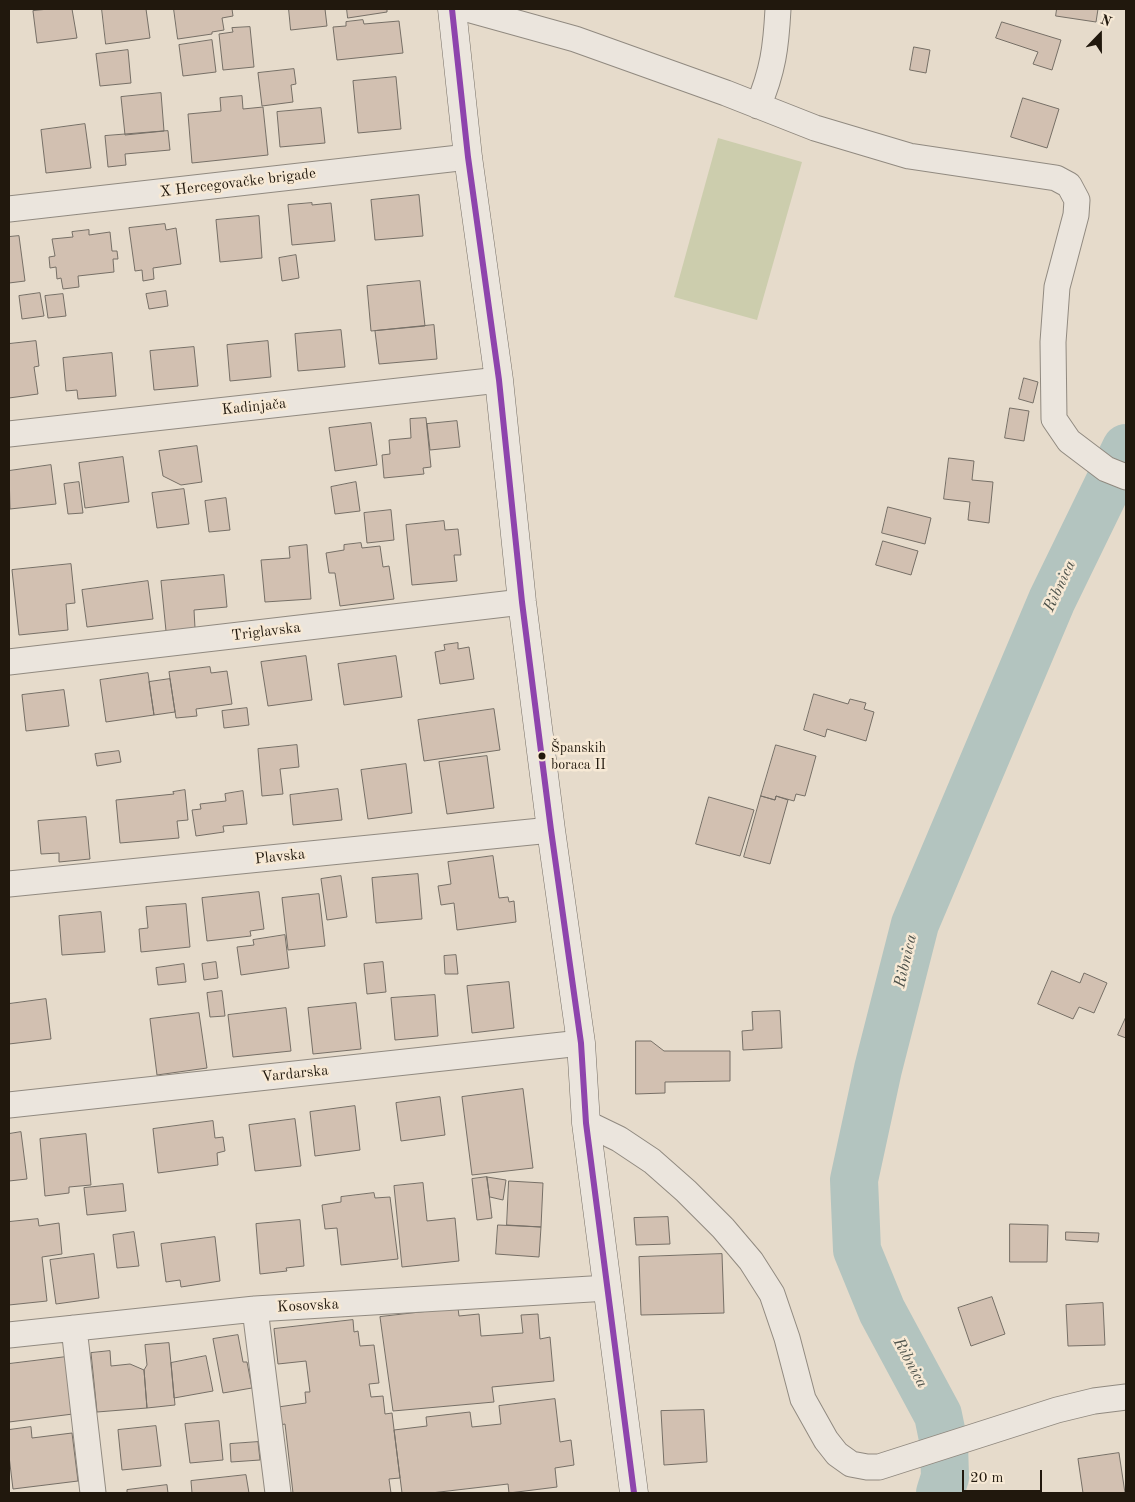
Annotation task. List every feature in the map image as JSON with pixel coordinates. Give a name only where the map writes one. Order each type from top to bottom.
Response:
[{"type":"main road","points":[[452,9],[468,156],[499,380],[522,602],[581,1043],[586,1123],[634,1493]]},
{"type":"street","points":[[467,9],[575,40],[726,93],[814,128],[909,156],[1056,178],[1068,185],[1077,200],[1076,215],[1057,287],[1053,342],[1054,419],[1069,441],[1116,473]]},
{"type":"street","points":[[758,106],[768,82],[773,62],[778,9]]},
{"type":"street","name":"X Hercegovačke brigade","points":[[9,209],[468,156]]},
{"type":"street","name":"Kadinjača","points":[[9,434],[499,380]]},
{"type":"street","name":"Triglavska","points":[[9,662],[522,602]]},
{"type":"street","name":"Plavska","points":[[9,884],[551,830]]},
{"type":"street","name":"Vardarska","points":[[9,1105],[581,1043]]},
{"type":"street","points":[[586,1123],[619,1138],[652,1161],[686,1191],[723,1228],[751,1261],[772,1294],[787,1338],[803,1398],[826,1440],[837,1454],[851,1464],[868,1468],[878,1467],[1058,1410],[1126,1397]]},
{"type":"street","name":"Kosovska","points":[[9,1334],[254,1309],[608,1288]]},
{"type":"street","points":[[254,1309],[278,1493]]},
{"type":"street","points":[[74,1328],[93,1493]]},
{"type":"green space","points":[[718,138],[802,162],[757,320],[674,297]]},
{"type":"building","points":[[72,9],[77,38],[37,43],[33,11]]},
{"type":"building","points":[[102,9],[146,9],[150,38],[106,44]]},
{"type":"building","points":[[174,9],[232,9],[233,16],[222,18],[224,30],[212,32],[212,34],[178,39]]},
{"type":"building","points":[[289,9],[325,9],[327,26],[291,30]]},
{"type":"building","points":[[347,9],[387,9],[387,12],[348,18]]},
{"type":"building","points":[[1057,9],[1098,9],[1096,22],[1056,16]]},
{"type":"building","points":[[363,20],[364,24],[399,21],[403,53],[337,60],[333,27],[346,26],[346,22]]},
{"type":"building","points":[[1002,22],[1061,40],[1052,70],[1033,64],[1038,52],[996,38]]},
{"type":"building","points":[[250,27],[254,67],[223,70],[219,34],[233,32],[232,28]]},
{"type":"building","points":[[212,40],[216,72],[183,76],[179,45]]},
{"type":"building","points":[[914,47],[930,50],[926,73],[910,70]]},
{"type":"building","points":[[128,50],[131,83],[100,86],[96,54]]},
{"type":"building","points":[[294,69],[296,84],[291,85],[293,102],[262,106],[258,73]]},
{"type":"building","points":[[396,77],[401,129],[358,133],[353,81]]},
{"type":"building","points":[[161,93],[164,131],[125,135],[121,97]]},
{"type":"building","points":[[242,96],[243,109],[263,107],[268,155],[192,163],[188,114],[221,111],[220,98]]},
{"type":"building","points":[[1023,98],[1059,109],[1047,148],[1011,137]]},
{"type":"building","points":[[321,108],[325,143],[280,147],[277,112]]},
{"type":"building","points":[[85,124],[91,168],[46,173],[41,130]]},
{"type":"building","points":[[168,131],[170,150],[125,154],[126,165],[108,167],[105,136]]},
{"type":"building","points":[[419,195],[423,236],[375,240],[371,200]]},
{"type":"building","points":[[312,203],[312,205],[331,203],[335,241],[292,245],[288,205]]},
{"type":"building","points":[[259,216],[262,258],[220,262],[216,220]]},
{"type":"building","points":[[165,224],[166,230],[176,228],[181,264],[153,268],[154,279],[143,281],[142,270],[135,271],[129,228]]},
{"type":"building","points":[[89,230],[89,235],[110,232],[112,251],[117,251],[118,259],[113,259],[114,272],[78,276],[79,287],[63,289],[61,278],[57,279],[56,267],[50,268],[49,257],[55,256],[52,239],[73,237],[72,232]]},
{"type":"building","points":[[19,236],[25,281],[9,283],[9,237]]},
{"type":"building","points":[[296,255],[299,278],[282,281],[279,258]]},
{"type":"building","points":[[420,281],[425,326],[371,331],[367,286]]},
{"type":"building","points":[[166,291],[168,306],[149,309],[146,294]]},
{"type":"building","points":[[40,293],[44,316],[22,319],[19,296]]},
{"type":"building","points":[[63,294],[66,316],[48,318],[45,296]]},
{"type":"building","points":[[434,325],[437,359],[379,364],[375,331]]},
{"type":"building","points":[[341,330],[345,367],[298,371],[295,334]]},
{"type":"building","points":[[36,341],[39,366],[34,367],[38,394],[9,398],[9,344]]},
{"type":"building","points":[[268,341],[271,377],[230,381],[227,345]]},
{"type":"building","points":[[194,347],[198,386],[154,390],[150,351]]},
{"type":"building","points":[[112,353],[116,396],[78,399],[77,390],[66,391],[63,358]]},
{"type":"building","points":[[1024,378],[1038,382],[1033,403],[1019,399]]},
{"type":"building","points":[[1010,408],[1029,411],[1024,441],[1005,438]]},
{"type":"building","points":[[426,418],[431,467],[423,468],[424,474],[384,478],[382,455],[390,454],[389,440],[411,438],[410,419]]},
{"type":"building","points":[[457,421],[460,447],[430,450],[427,424]]},
{"type":"building","points":[[371,423],[377,465],[335,471],[329,428]]},
{"type":"building","points":[[197,446],[202,482],[181,485],[163,476],[159,451]]},
{"type":"building","points":[[123,457],[129,502],[85,508],[79,463]]},
{"type":"building","points":[[949,458],[974,461],[972,480],[993,482],[989,523],[968,520],[970,502],[944,499]]},
{"type":"building","points":[[51,465],[56,504],[10,509],[9,471]]},
{"type":"building","points":[[79,482],[83,513],[68,514],[64,484]]},
{"type":"building","points":[[356,482],[360,511],[335,514],[331,487]]},
{"type":"building","points":[[184,489],[189,524],[157,528],[152,493]]},
{"type":"building","points":[[226,498],[230,530],[209,532],[205,501]]},
{"type":"building","points":[[888,507],[931,518],[925,544],[882,533]]},
{"type":"building","points":[[391,510],[394,540],[367,543],[364,513]]},
{"type":"building","points":[[444,521],[445,530],[458,529],[461,555],[454,555],[457,581],[412,585],[406,525]]},
{"type":"building","points":[[883,541],[918,551],[911,575],[876,565]]},
{"type":"building","points":[[361,543],[362,548],[380,546],[383,567],[389,566],[394,599],[340,606],[335,573],[329,573],[326,553],[344,550],[344,545]]},
{"type":"building","points":[[307,545],[311,599],[265,602],[261,560],[290,558],[289,547]]},
{"type":"building","points":[[71,564],[75,603],[66,604],[68,630],[19,635],[12,570]]},
{"type":"building","points":[[224,575],[227,607],[194,610],[195,628],[166,631],[161,581]]},
{"type":"building","points":[[148,581],[153,619],[87,627],[82,590]]},
{"type":"building","points":[[458,643],[458,649],[469,647],[474,679],[440,684],[435,652],[445,650],[444,645]]},
{"type":"building","points":[[306,656],[312,700],[268,706],[261,662]]},
{"type":"building","points":[[396,656],[402,697],[344,705],[338,664]]},
{"type":"building","points":[[210,667],[211,673],[227,671],[232,704],[196,709],[197,716],[176,718],[169,672]]},
{"type":"building","points":[[148,673],[154,715],[106,722],[100,680]]},
{"type":"building","points":[[170,679],[175,712],[154,715],[149,682]]},
{"type":"building","points":[[64,690],[69,726],[26,731],[22,695]]},
{"type":"building","points":[[814,694],[848,704],[850,699],[866,703],[864,709],[874,712],[866,741],[827,729],[825,737],[804,730]]},
{"type":"building","points":[[247,708],[249,725],[224,728],[222,711]]},
{"type":"building","points":[[494,709],[500,750],[424,761],[418,720]]},
{"type":"building","points":[[297,745],[299,767],[280,769],[283,794],[262,796],[258,749]]},
{"type":"building","points":[[776,745],[816,756],[805,796],[796,794],[794,801],[776,796],[775,800],[761,796]]},
{"type":"building","points":[[119,751],[121,762],[97,766],[95,754]]},
{"type":"building","points":[[487,756],[494,808],[447,814],[439,762]]},
{"type":"building","points":[[406,764],[412,813],[368,819],[361,770]]},
{"type":"building","points":[[338,789],[342,820],[293,825],[290,795]]},
{"type":"building","points":[[185,790],[188,820],[177,821],[179,838],[120,843],[116,800],[174,794],[173,792]]},
{"type":"building","points":[[243,791],[247,824],[223,826],[224,832],[196,836],[192,810],[201,809],[200,804],[226,801],[225,794]]},
{"type":"building","points":[[761,796],[775,800],[776,796],[788,800],[770,864],[744,857]]},
{"type":"building","points":[[709,797],[754,810],[740,856],[696,844]]},
{"type":"building","points":[[86,817],[90,859],[59,862],[59,853],[41,854],[38,821]]},
{"type":"building","points":[[493,856],[499,898],[508,897],[509,902],[514,901],[516,922],[457,930],[454,903],[441,905],[438,886],[451,884],[448,862]]},
{"type":"building","points":[[418,874],[422,919],[376,923],[372,878]]},
{"type":"building","points":[[341,876],[347,917],[327,920],[321,879]]},
{"type":"building","points":[[259,892],[264,929],[250,931],[251,936],[207,941],[202,898]]},
{"type":"building","points":[[319,894],[325,946],[288,950],[282,898]]},
{"type":"building","points":[[186,904],[190,947],[141,952],[139,929],[148,928],[146,907]]},
{"type":"building","points":[[101,912],[105,952],[62,955],[59,916]]},
{"type":"building","points":[[285,935],[289,968],[241,975],[237,947],[254,945],[253,940]]},
{"type":"building","points":[[456,955],[458,974],[445,974],[444,956]]},
{"type":"building","points":[[216,962],[218,978],[204,980],[202,964]]},
{"type":"building","points":[[383,962],[386,992],[367,994],[364,964]]},
{"type":"building","points":[[184,964],[186,982],[158,985],[156,968]]},
{"type":"building","points":[[1052,971],[1080,983],[1084,973],[1107,983],[1094,1013],[1079,1007],[1073,1019],[1038,1004]]},
{"type":"building","points":[[509,982],[514,1028],[472,1033],[467,986]]},
{"type":"building","points":[[222,991],[225,1016],[210,1017],[207,993]]},
{"type":"building","points":[[435,995],[438,1036],[395,1040],[391,998]]},
{"type":"building","points":[[46,999],[51,1039],[9,1044],[9,1004]]},
{"type":"building","points":[[356,1003],[361,1049],[313,1054],[308,1008]]},
{"type":"building","points":[[286,1008],[291,1051],[233,1057],[228,1015]]},
{"type":"building","points":[[780,1011],[782,1048],[743,1050],[742,1031],[753,1030],[752,1012]]},
{"type":"building","points":[[199,1013],[207,1068],[157,1075],[150,1019]]},
{"type":"building","points":[[1126,1017],[1126,1038],[1118,1035]]},
{"type":"building","points":[[636,1041],[651,1041],[664,1051],[730,1051],[730,1081],[665,1082],[665,1093],[636,1094]]},
{"type":"building","points":[[523,1089],[533,1168],[472,1175],[462,1097]]},
{"type":"building","points":[[440,1097],[445,1135],[401,1141],[396,1103]]},
{"type":"building","points":[[355,1106],[360,1150],[315,1156],[310,1112]]},
{"type":"building","points":[[295,1119],[301,1166],[255,1171],[249,1125]]},
{"type":"building","points":[[213,1121],[215,1138],[223,1137],[225,1151],[217,1153],[218,1165],[158,1173],[153,1129]]},
{"type":"building","points":[[21,1132],[27,1179],[9,1181],[9,1134]]},
{"type":"building","points":[[86,1134],[91,1185],[69,1187],[69,1193],[45,1196],[40,1139]]},
{"type":"building","points":[[487,1177],[506,1180],[503,1200],[490,1197]]},
{"type":"building","points":[[487,1177],[492,1218],[477,1220],[472,1179]]},
{"type":"building","points":[[509,1181],[543,1183],[541,1227],[507,1225]]},
{"type":"building","points":[[423,1183],[427,1221],[455,1218],[459,1261],[402,1267],[394,1186]]},
{"type":"building","points":[[123,1184],[126,1211],[87,1215],[84,1188]]},
{"type":"building","points":[[374,1193],[375,1198],[390,1197],[398,1259],[341,1265],[337,1228],[325,1229],[322,1205],[341,1202],[341,1197]]},
{"type":"building","points":[[668,1217],[670,1244],[636,1245],[634,1218]]},
{"type":"building","points":[[38,1219],[39,1226],[59,1223],[62,1254],[42,1257],[47,1301],[9,1305],[9,1222]]},
{"type":"building","points":[[300,1220],[304,1266],[286,1268],[287,1271],[260,1274],[256,1224]]},
{"type":"building","points":[[1010,1224],[1048,1225],[1047,1262],[1010,1262]]},
{"type":"building","points":[[498,1225],[541,1227],[539,1257],[496,1254]]},
{"type":"building","points":[[134,1232],[139,1266],[117,1268],[113,1235]]},
{"type":"building","points":[[1066,1232],[1099,1233],[1098,1242],[1066,1240]]},
{"type":"building","points":[[215,1237],[220,1281],[181,1287],[180,1280],[166,1282],[161,1244]]},
{"type":"building","points":[[94,1254],[99,1298],[56,1304],[50,1260]]},
{"type":"building","points":[[722,1254],[724,1313],[641,1315],[639,1257]]},
{"type":"building","points":[[992,1297],[1005,1334],[971,1346],[958,1308]]},
{"type":"building","points":[[1103,1303],[1105,1345],[1068,1346],[1066,1305]]},
{"type":"building","points":[[458,1308],[459,1316],[479,1314],[481,1336],[523,1333],[521,1315],[538,1314],[540,1339],[550,1337],[554,1381],[492,1387],[494,1402],[393,1411],[380,1317]]},
{"type":"building","points":[[353,1320],[354,1332],[358,1331],[360,1346],[374,1345],[379,1383],[369,1384],[371,1397],[383,1396],[385,1414],[392,1413],[400,1478],[389,1479],[391,1493],[293,1493],[285,1424],[280,1425],[278,1407],[306,1403],[305,1392],[310,1392],[306,1361],[278,1364],[274,1329]]},
{"type":"building","points":[[238,1335],[243,1362],[247,1362],[252,1388],[223,1393],[213,1339]]},
{"type":"building","points":[[169,1343],[175,1405],[147,1408],[144,1370],[147,1365],[145,1345]]},
{"type":"building","points":[[110,1351],[111,1366],[130,1364],[144,1370],[147,1408],[97,1412],[91,1353]]},
{"type":"building","points":[[206,1356],[213,1391],[174,1398],[171,1363]]},
{"type":"building","points":[[66,1357],[73,1414],[9,1422],[9,1364]]},
{"type":"building","points":[[555,1399],[560,1442],[571,1440],[574,1465],[555,1468],[557,1487],[509,1493],[508,1484],[431,1493],[402,1493],[394,1430],[427,1426],[426,1417],[470,1412],[472,1427],[501,1424],[499,1406]]},
{"type":"building","points":[[704,1410],[707,1462],[664,1465],[661,1411]]},
{"type":"building","points":[[219,1421],[223,1460],[190,1463],[185,1424]]},
{"type":"building","points":[[156,1426],[161,1466],[122,1470],[118,1430]]},
{"type":"building","points":[[31,1427],[32,1438],[72,1433],[78,1481],[13,1489],[9,1456],[9,1430]]},
{"type":"building","points":[[258,1442],[260,1460],[231,1462],[230,1444]]},
{"type":"building","points":[[1119,1453],[1125,1493],[1083,1493],[1078,1459]]},
{"type":"building","points":[[246,1475],[249,1493],[192,1493],[191,1481]]},
{"type":"building","points":[[167,1485],[168,1493],[127,1493],[127,1490]]},
{"type":"waterway","name":"Ribnica","points":[[940,1493],[945,1477],[944,1444],[938,1415],[882,1311],[857,1250],[854,1180],[878,1069],[915,924],[1052,600],[1126,448]]},
{"type":"transit line","points":[[452,9],[468,157],[499,380],[522,602],[581,1043],[586,1123],[634,1493]]},
{"type":"place","name":"Španskih boraca II","points":[[542,756]]}]
